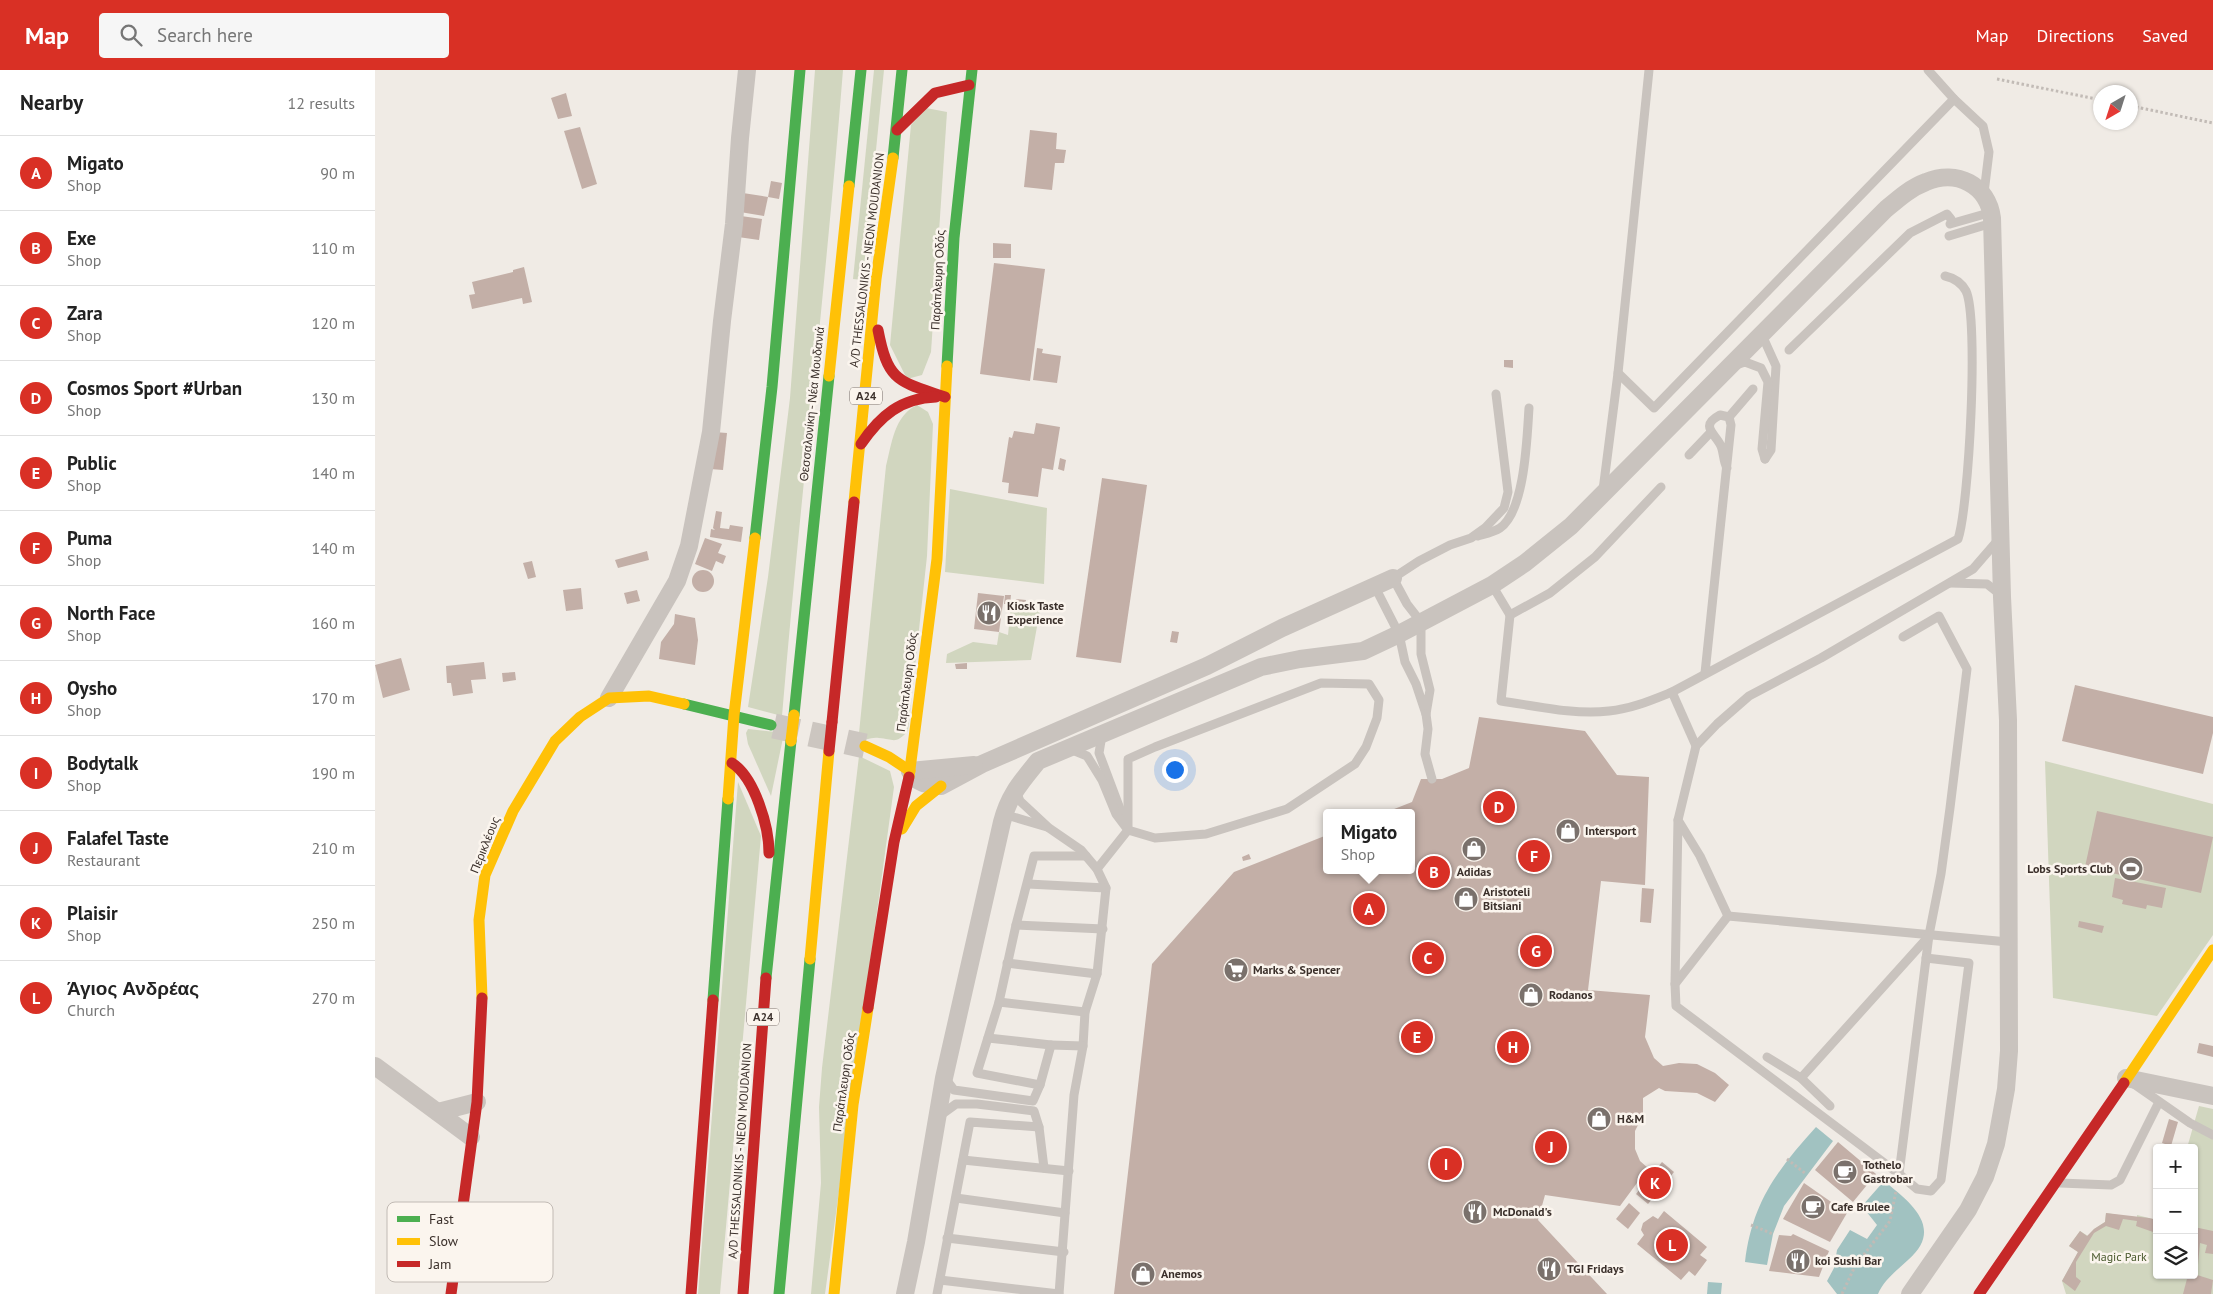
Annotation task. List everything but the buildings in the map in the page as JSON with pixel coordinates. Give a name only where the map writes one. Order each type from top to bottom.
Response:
[{"type":"main road","points":[[691,1294],[716,948],[732,763],[734,714],[772,387],[791,189],[799,70]]},
{"type":"main road","name":"Θεσσαλονίκη - Νέα Μουδανιά","points":[[791,740],[861,70]]},
{"type":"main road","name":"A/D THESSALONIKIS - NEON MOUDANION","points":[[800,1044],[876,279],[897,130],[902,70]]},
{"type":"main road","name":"Παράπλευρη Οδός","points":[[835,1294],[853,1105],[894,842],[910,771],[937,559],[954,238],[972,70]]},
{"type":"main road","points":[[953,78],[969,85]]},
{"type":"main road","points":[[897,130],[935,94],[969,85]]},
{"type":"main road","points":[[876,279],[881,346],[885,362],[893,376],[908,386],[945,397]]},
{"type":"main road","points":[[861,444],[872,427],[886,413],[903,403],[921,396],[945,397]]},
{"type":"main road","points":[[609,698],[649,696],[734,714],[771,725]]},
{"type":"main road","name":"Περικλέους","points":[[463,1202],[477,1102],[482,1009],[479,920],[485,875],[513,811],[555,741],[580,717],[609,698]]},
{"type":"main road","name":"A/D THESSALONIKIS - NEON MOUDANION","points":[[743,1294],[767,958],[791,740]]},
{"type":"main road","points":[[865,746],[889,757],[910,771]]},
{"type":"main road","points":[[732,763],[744,774],[768,829],[770,847],[766,921],[767,958]]},
{"type":"main road","points":[[894,842],[916,806],[941,786]]},
{"type":"main road","points":[[1979,1294],[2057,1183],[2213,950]]},
{"type":"main road","points":[[800,1044],[808,1083],[807,1121]]},
{"type":"main road","name":"Α24","points":[[779,1294],[800,1044]]},
{"type":"street","points":[[609,698],[677,581],[689,546],[711,432],[722,321],[735,224],[740,138],[747,70]]},
{"type":"street","points":[[905,1294],[916,1242],[944,1078],[1007,802],[1038,761],[1261,667],[1299,659],[1363,651],[1492,585],[1525,563],[1571,526],[1706,389],[1731,367],[1875,219],[1912,188],[1936,178],[1953,178],[1968,182],[1984,193],[1992,218],[2002,535],[2002,597],[2008,720],[2009,1051],[2003,1110],[1992,1159],[1967,1210],[1910,1294]]},
{"type":"street","points":[[910,771],[917,780],[923,783],[941,786],[982,764],[1207,666],[1282,628],[1393,578]]},
{"type":"street","points":[[910,771],[982,764]]},
{"type":"street","points":[[375,1066],[471,1138]]},
{"type":"street","points":[[2126,1078],[2213,1096]]},
{"type":"street","points":[[438,1112],[477,1102]]},
{"type":"lane","points":[[1603,493],[1618,373],[1649,70]]},
{"type":"lane","points":[[1928,70],[1954,99],[1983,126],[1989,152],[1984,193]]},
{"type":"lane","points":[[1618,373],[1654,408],[1954,99]]},
{"type":"lane","points":[[1789,350],[1910,233],[1947,214],[1950,222],[1992,218]]},
{"type":"lane","points":[[1949,236],[1992,218]]},
{"type":"lane","points":[[1492,585],[1511,616],[1501,701],[1541,707],[1609,711],[1629,707],[1672,692],[1958,539],[1969,452],[1972,324],[1966,292],[1959,283],[1945,276]]},
{"type":"lane","points":[[1731,367],[1745,362],[1761,368],[1768,382],[1762,450],[1765,459],[1771,450],[1776,366],[1762,335]]},
{"type":"lane","points":[[1729,417],[1753,389]]},
{"type":"lane","points":[[1471,538],[1485,528],[1504,508],[1508,492],[1496,394]]},
{"type":"lane","points":[[1432,779],[1425,754],[1429,690],[1421,654],[1421,622],[1407,604],[1393,578],[1450,545],[1501,528],[1518,500],[1526,451],[1529,408]]},
{"type":"lane","points":[[1727,468],[1723,461],[1722,448],[1711,433],[1709,425],[1713,418],[1720,415],[1729,417]]},
{"type":"lane","points":[[1705,673],[1731,426],[1729,417]]},
{"type":"lane","points":[[1689,455],[1711,433]]},
{"type":"lane","points":[[1511,616],[1550,592],[1595,557],[1661,487]]},
{"type":"lane","points":[[1926,958],[1969,963],[1941,1180],[1931,1192],[1917,1189],[1676,1006],[1678,820],[1696,746],[1717,724],[1749,696],[1821,658],[1973,569],[2002,535]]},
{"type":"lane","points":[[1950,583],[1987,584],[2002,597]]},
{"type":"lane","points":[[1375,587],[1399,634],[1405,662],[1416,684],[1426,714]]},
{"type":"lane","points":[[1899,1174],[1929,936],[1943,865],[1967,669],[1939,616],[1903,636]]},
{"type":"lane","points":[[1070,749],[1087,756],[1102,780],[1116,814],[1128,830],[1155,838],[1206,834],[1287,809],[1355,764],[1366,747],[1377,718],[1379,700],[1369,684],[1321,683],[1128,759],[1128,830],[1097,869]]},
{"type":"lane","points":[[1672,692],[1696,746]]},
{"type":"lane","points":[[1102,735],[1099,753],[1128,830]]},
{"type":"lane","points":[[940,1280],[1059,1294],[1064,1252],[1074,1095],[1083,1046],[1085,1012],[1097,974],[1106,888],[1097,869],[1086,856],[1049,828],[1020,801],[1015,789]]},
{"type":"lane","points":[[1003,822],[1010,816],[1049,828]]},
{"type":"lane","points":[[1678,820],[1700,856],[1729,916]]},
{"type":"lane","points":[[1040,1085],[977,1073],[999,1002],[1034,856],[1086,856]]},
{"type":"lane","points":[[1028,884],[1106,888]]},
{"type":"lane","points":[[1729,916],[2008,942]]},
{"type":"lane","points":[[1675,984],[1729,916]]},
{"type":"lane","points":[[1016,925],[1103,929]]},
{"type":"lane","points":[[1801,1078],[1929,936]]},
{"type":"lane","points":[[1007,963],[1097,974]]},
{"type":"lane","points":[[999,1002],[1085,1012]]},
{"type":"lane","points":[[988,1038],[1051,1045],[1083,1046]]},
{"type":"lane","points":[[1044,1168],[1039,1127],[1033,1106],[1051,1045]]},
{"type":"lane","points":[[1767,1057],[1801,1078],[1830,1106]]},
{"type":"lane","points":[[944,1078],[954,1090],[1033,1106]]},
{"type":"lane","points":[[2126,1078],[2190,1123],[2213,1135]]},
{"type":"lane","points":[[2057,1183],[2111,1185],[2121,1180],[2159,1102]]},
{"type":"lane","points":[[936,1118],[956,1104],[1033,1106]]},
{"type":"lane","points":[[937,1294],[970,1122],[1039,1127]]},
{"type":"lane","points":[[963,1160],[1069,1171]]},
{"type":"lane","points":[[956,1198],[1065,1213]]},
{"type":"lane","points":[[947,1238],[1064,1252]]},
{"type":"path","points":[[1997,79],[2093,98]]},
{"type":"path","points":[[2138,107],[2213,123]]},
{"type":"path","points":[[1787,1159],[1806,1174]]},
{"type":"path","points":[[1842,1294],[1855,1266],[1890,1221],[1896,1191]]},
{"type":"path","points":[[1751,1225],[1773,1234]]},
{"type":"green space","points":[[815,70],[843,70],[782,716],[748,707],[768,577],[790,398]]},
{"type":"green space","points":[[874,70],[884,70],[863,280],[853,279]]},
{"type":"green space","points":[[926,108],[947,112],[931,352],[922,375],[907,379],[890,345],[911,125]]},
{"type":"green space","points":[[917,405],[928,412],[933,424],[927,556],[908,731],[897,740],[873,738],[858,743],[886,466],[892,439],[899,423],[909,410]]},
{"type":"green space","points":[[950,489],[1047,508],[1044,584],[945,572]]},
{"type":"green space","points":[[1011,605],[1040,610],[1031,660],[946,663],[947,654],[973,642],[997,645],[999,632],[1008,635]]},
{"type":"green space","points":[[748,729],[784,733],[771,796],[748,744],[746,733]]},
{"type":"green space","points":[[859,756],[890,771],[894,787],[825,1294],[811,1294],[821,1183],[819,1107],[822,1068]]},
{"type":"green space","name":"Lobs Sports Club","points":[[2045,761],[2213,804],[2213,935],[2157,1016],[2053,998]]},
{"type":"green space","points":[[738,782],[761,836],[720,1294],[698,1294]]},
{"type":"green space","name":"Magic Park","points":[[2199,1106],[2213,1109],[2213,1294],[2066,1294],[2062,1281],[2078,1252],[2069,1246],[2080,1231],[2088,1236],[2094,1229],[2105,1222],[2106,1213],[2137,1218],[2137,1215],[2153,1219],[2153,1279],[2198,1279],[2198,1144],[2188,1144]]},
{"type":"water","points":[[1816,1127],[1833,1141],[1784,1206],[1773,1234],[1767,1265],[1745,1262],[1748,1241],[1768,1188],[1789,1158]]},
{"type":"water","points":[[1884,1181],[1904,1198],[1920,1216],[1924,1226],[1924,1237],[1919,1248],[1895,1271],[1878,1294],[1837,1294],[1827,1281],[1834,1268],[1837,1250],[1850,1230],[1867,1239],[1877,1225],[1862,1206]]},
{"type":"water","points":[[1708,1282],[1722,1283],[1721,1294],[1707,1294]]},
{"type":"tunnel","points":[[774,726],[865,746]]},
{"type":"traffic: fast","points":[[755,538],[772,387],[800,70]]},
{"type":"traffic: fast","points":[[849,186],[861,70]]},
{"type":"traffic: fast","points":[[893,158],[902,70]]},
{"type":"traffic: fast","points":[[947,366],[954,238],[972,70]]},
{"type":"traffic: fast","points":[[794,715],[829,376]]},
{"type":"traffic: fast","points":[[684,704],[771,725]]},
{"type":"traffic: fast","points":[[766,978],[791,741]]},
{"type":"traffic: fast","points":[[713,1000],[728,799]]},
{"type":"traffic: fast","points":[[779,1294],[810,959]]},
{"type":"traffic: slow","points":[[854,502],[876,279],[893,158]]},
{"type":"traffic: slow","points":[[829,376],[849,186]]},
{"type":"traffic: slow","points":[[909,777],[937,559],[947,366]]},
{"type":"traffic: slow","points":[[728,799],[734,715],[755,538]]},
{"type":"traffic: slow","points":[[482,998],[479,920],[485,875],[513,811],[555,741],[580,717],[609,698],[649,696],[684,704]]},
{"type":"traffic: slow","points":[[791,741],[794,715]]},
{"type":"traffic: slow","points":[[865,746],[889,757],[910,771]]},
{"type":"traffic: slow","points":[[810,959],[829,751]]},
{"type":"traffic: slow","points":[[902,829],[916,806],[941,786]]},
{"type":"traffic: slow","points":[[2124,1083],[2213,950]]},
{"type":"traffic: slow","points":[[834,1294],[853,1105],[868,1008]]},
{"type":"traffic: jam","points":[[897,130],[935,93],[969,85]]},
{"type":"traffic: jam","points":[[878,330],[886,360],[891,370],[906,382],[945,397]]},
{"type":"traffic: jam","points":[[861,444],[876,425],[893,410],[912,401],[936,397]]},
{"type":"traffic: jam","points":[[832,722],[854,502]]},
{"type":"traffic: jam","points":[[829,751],[832,722]]},
{"type":"traffic: jam","points":[[732,763],[740,770],[754,791],[763,817],[769,853]]},
{"type":"traffic: jam","points":[[868,1008],[894,842],[909,777]]},
{"type":"traffic: jam","points":[[743,1294],[766,978]]},
{"type":"traffic: jam","points":[[463,1202],[477,1102],[482,998]]},
{"type":"traffic: jam","points":[[691,1294],[713,1000]]},
{"type":"traffic: jam","points":[[1979,1294],[2124,1083]]},
{"type":"traffic: jam","points":[[451,1294],[453,1282]]},
{"type":"place","name":"Kiosk Taste Experience","points":[[989,613]]},
{"type":"place","name":"Cosmos Sport #Urban","points":[[1499,807]]},
{"type":"place","name":"Intersport","points":[[1568,831]]},
{"type":"place","name":"Adidas","points":[[1474,849]]},
{"type":"place","name":"Puma","points":[[1534,856]]},
{"type":"place","name":"Lobs Sports Club","points":[[2131,869]]},
{"type":"place","name":"Exe","points":[[1434,872]]},
{"type":"place","name":"Aristoteli Bitsiani","points":[[1466,899]]},
{"type":"place","name":"Migato","points":[[1369,909]]},
{"type":"place","name":"North Face","points":[[1536,951]]},
{"type":"place","name":"Zara","points":[[1428,958]]},
{"type":"place","name":"Marks & Spencer","points":[[1236,970]]},
{"type":"place","name":"Rodanos","points":[[1531,995]]},
{"type":"place","name":"Public","points":[[1417,1037]]},
{"type":"place","name":"Oysho","points":[[1513,1047]]},
{"type":"place","name":"H&M","points":[[1599,1119]]},
{"type":"place","name":"Falafel Taste","points":[[1551,1147]]},
{"type":"place","name":"Bodytalk","points":[[1446,1164]]},
{"type":"place","name":"Tothelo Gastrobar","points":[[1845,1172]]},
{"type":"place","name":"Plaisir","points":[[1655,1183]]},
{"type":"place","name":"Cafe Brulee","points":[[1813,1207]]},
{"type":"place","name":"McDonald's","points":[[1475,1212]]},
{"type":"place","name":"Άγιος Ανδρέας","points":[[1672,1245]]},
{"type":"place","name":"koi Sushi Bar","points":[[1798,1261]]},
{"type":"place","name":"TGI Fridays","points":[[1549,1269]]},
{"type":"place","name":"Anemos","points":[[1143,1274]]}]
